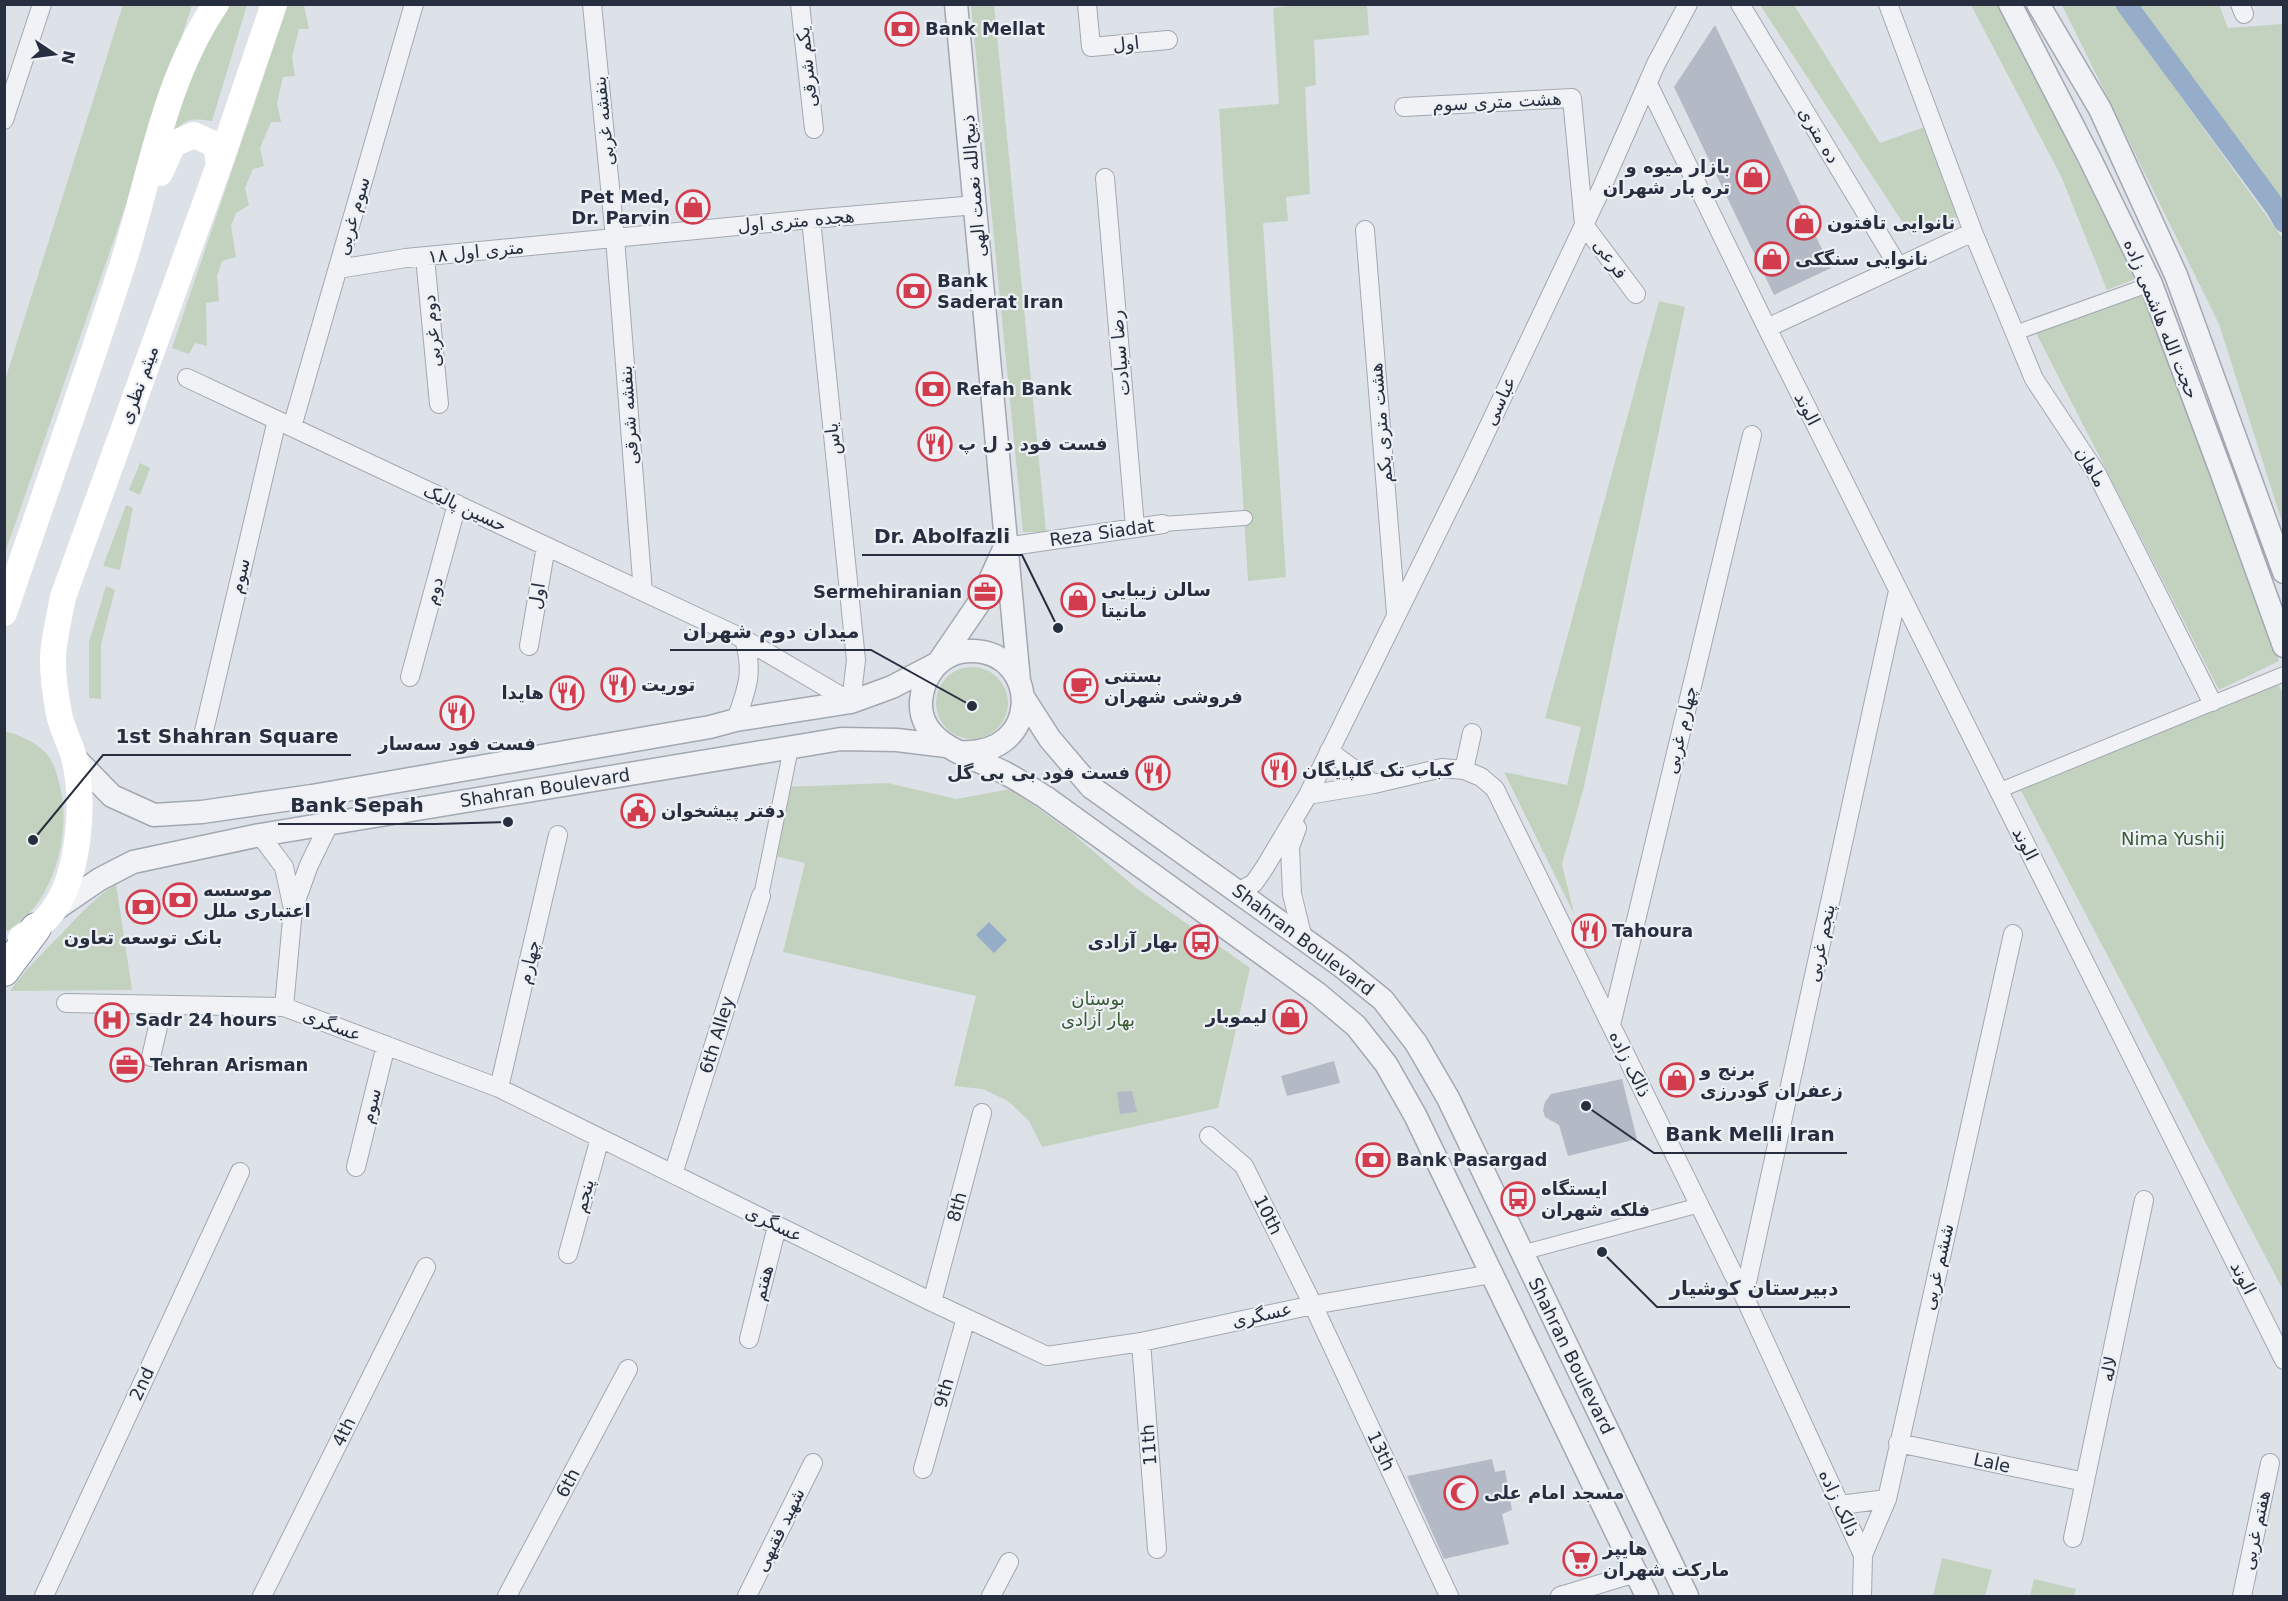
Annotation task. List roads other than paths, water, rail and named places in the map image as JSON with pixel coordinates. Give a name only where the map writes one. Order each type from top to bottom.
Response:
[{"type":"highway","points":[[4,970],[44,920]]},
{"type":"main road","points":[[4,613],[87,376],[132,234],[144,182],[174,86],[216,4]]},
{"type":"main road","name":"میثم نظری","points":[[44,920],[66,883],[74,856],[80,806],[74,758],[59,716],[55,682],[53,648],[63,597],[272,12]]},
{"type":"main road","points":[[132,234],[173,144],[194,135],[205,139],[216,145],[219,165]]},
{"type":"main road","points":[[4,946],[12,944],[44,920]]},
{"type":"street","points":[[4,120],[42,4]]},
{"type":"street","name":"سوم غربی","points":[[285,424],[338,269],[414,4]]},
{"type":"street","name":"بنفشه غربی","points":[[592,4],[615,238]]},
{"type":"street","name":"یکم شرقی","points":[[800,4],[814,129]]},
{"type":"street","name":"ذبیح‌الله نعمت الهی","points":[[956,4],[976,205],[1005,547],[1021,689]]},
{"type":"street","name":"اول","points":[[1087,4],[1091,47],[1168,40]]},
{"type":"street","name":"عباسی","points":[[1308,795],[1584,225],[1656,64],[1688,4]]},
{"type":"street","name":"ده متری","points":[[1740,4],[1898,266]]},
{"type":"street","name":"ماهان","points":[[1888,4],[1972,232],[2034,379],[2097,474],[2212,702]]},
{"type":"street","name":"حجت الله هاشمی زاده","points":[[2010,4],[2151,284],[2223,474],[2283,646]]},
{"type":"street","points":[[2038,4],[2100,109],[2176,275],[2283,572]]},
{"type":"street","name":"الوند","points":[[1648,84],[1767,328],[2283,1360]]},
{"type":"street","name":"هشت متری سوم","points":[[1404,107],[1572,98],[1584,225]]},
{"type":"street","name":"رضا سیادت","points":[[1105,178],[1135,527]]},
{"type":"street","name":"هجده متری اول","points":[[615,238],[976,205]]},
{"type":"street","name":"یاس","points":[[811,219],[856,660],[851,702]]},
{"type":"street","name":"فرعی","points":[[1584,225],[1636,294]]},
{"type":"street","name":"هشت متری یکم","points":[[1365,230],[1396,616]]},
{"type":"street","points":[[1767,328],[1972,232]]},
{"type":"street","name":"۱۸ متری اول","points":[[338,269],[425,257],[615,238]]},
{"type":"street","name":"بنفشه شرقی","points":[[615,238],[643,592]]},
{"type":"street","name":"دوم غربی","points":[[425,257],[439,404]]},
{"type":"street","points":[[2015,333],[2151,284]]},
{"type":"street","name":"حسین پالیک","points":[[187,378],[744,639],[851,702]]},
{"type":"street","name":"سوم","points":[[204,731],[285,424]]},
{"type":"street","name":"چهارم غربی","points":[[1611,1025],[1752,435]]},
{"type":"street","name":"دوم","points":[[410,677],[457,504]]},
{"type":"street","points":[[1163,524],[1245,518]]},
{"type":"street","name":"Reza Siadat","points":[[1005,547],[1163,524]]},
{"type":"street","name":"اول","points":[[529,646],[546,546]]},
{"type":"street","points":[[938,663],[967,650],[983,651],[998,657],[1010,667],[1021,689],[1022,713],[1016,728],[1006,740],[976,753],[953,749],[933,735],[925,722],[921,706],[922,690],[928,675],[981,600],[1005,547]]},
{"type":"street","name":"پنجم غربی","points":[[1744,1296],[1898,591]]},
{"type":"street","points":[[736,720],[749,683],[749,657],[744,639]]},
{"type":"street","name":"Shahran Boulevard","points":[[74,758],[112,796],[154,815],[202,812],[312,796],[710,727],[736,720],[851,702],[892,687],[938,663]]},
{"type":"street","points":[[1998,791],[2283,674]]},
{"type":"street","name":"Shahran Boulevard","points":[[1021,689],[1050,739],[1091,787],[1303,939],[1383,1000],[1416,1043],[1448,1098],[1688,1596]]},
{"type":"street","points":[[1464,770],[1472,733]]},
{"type":"street","name":"Shahran Boulevard","points":[[44,920],[100,879],[133,861],[260,835],[841,739],[897,740],[953,749],[1006,773],[1045,797],[1318,994],[1356,1026],[1386,1064],[1415,1115],[1647,1596]]},
{"type":"street","points":[[761,896],[790,748]]},
{"type":"street","points":[[1329,751],[1374,784]]},
{"type":"street","name":"ذالک زاده","points":[[1308,795],[1374,784],[1442,768],[1464,770],[1481,777],[1495,789],[1744,1296],[1863,1555]]},
{"type":"street","points":[[1238,892],[1254,883],[1308,795]]},
{"type":"street","points":[[1303,939],[1292,894],[1290,847],[1308,795]]},
{"type":"street","points":[[284,1007],[293,909],[309,865],[329,824]]},
{"type":"street","points":[[260,835],[284,867],[293,909]]},
{"type":"street","name":"چهارم","points":[[499,1088],[558,835]]},
{"type":"street","name":"6th Alley","points":[[674,1174],[761,896]]},
{"type":"street","name":"ششم غربی","points":[[1862,1596],[1863,1555],[1887,1499],[2013,934]]},
{"type":"street","name":"عسگری","points":[[66,1003],[284,1007],[499,1088],[932,1302],[1047,1356],[1141,1341],[1313,1305],[1492,1274]]},
{"type":"street","points":[[151,1057],[163,1005]]},
{"type":"street","name":"سوم","points":[[356,1167],[386,1045]]},
{"type":"street","name":"8th","points":[[932,1302],[982,1113]]},
{"type":"street","name":"10th","points":[[1209,1136],[1244,1166],[1313,1305]]},
{"type":"street","name":"پنجم","points":[[568,1254],[600,1138]]},
{"type":"street","name":"2nd","points":[[44,1596],[240,1172]]},
{"type":"street","name":"لاله","points":[[2073,1538],[2144,1200]]},
{"type":"street","points":[[1521,1253],[1700,1205]]},
{"type":"street","name":"هفتم","points":[[749,1340],[777,1226]]},
{"type":"street","name":"4th","points":[[262,1596],[426,1267]]},
{"type":"street","name":"13th","points":[[1313,1305],[1449,1596]]},
{"type":"street","name":"9th","points":[[923,1469],[966,1318]]},
{"type":"street","name":"11th","points":[[1141,1341],[1157,1549]]},
{"type":"street","name":"6th","points":[[507,1596],[628,1369]]},
{"type":"street","name":"Lale","points":[[1899,1443],[2085,1482]]},
{"type":"street","name":"شهید فقیهی","points":[[747,1596],[813,1463]]},
{"type":"street","name":"هفتم غربی","points":[[2242,1596],[2270,1463]]},
{"type":"street","points":[[1840,1505],[1887,1499]]},
{"type":"street","points":[[991,1596],[1009,1562]]},
{"type":"street","points":[[1560,1596],[1636,1573]]},
{"type":"water","points":[[989,922],[1007,940],[994,953],[976,935]]},
{"type":"waterway","points":[[2126,4],[2284,222]]},
{"type":"place","name":"Bank Mellat","points":[[902,29]]},
{"type":"place","name":"بازار میوه و تره بار شهران","points":[[1753,177]]},
{"type":"place","name":"Pet Med, Dr. Parvin","points":[[693,207]]},
{"type":"place","name":"نانوایی تافتون","points":[[1804,223]]},
{"type":"place","name":"نانوایی سنگکی","points":[[1772,259]]},
{"type":"place","name":"Bank Saderat Iran","points":[[914,291]]},
{"type":"place","name":"Refah Bank","points":[[933,389]]},
{"type":"place","name":"فست فود د ل پ","points":[[935,444]]},
{"type":"place","name":"Sermehiranian","points":[[985,592]]},
{"type":"place","name":"سالن زیبایی مانیتا","points":[[1078,600]]},
{"type":"place","name":"Dr. Abolfazli","points":[[1058,628]]},
{"type":"place","name":"توریت","points":[[618,685]]},
{"type":"place","name":"بستنی فروشی شهران","points":[[1081,686]]},
{"type":"place","name":"هایدا","points":[[567,693]]},
{"type":"place","name":"میدان دوم شهران","points":[[972,706]]},
{"type":"place","name":"فست فود سه‌سار","points":[[457,713]]},
{"type":"place","name":"کباب تک گلپایگان","points":[[1279,770]]},
{"type":"place","name":"فست فود بی بی گل","points":[[1153,773]]},
{"type":"place","name":"دفتر پیشخوان","points":[[638,811]]},
{"type":"place","name":"Bank Sepah","points":[[508,822]]},
{"type":"place","name":"1st Shahran Square","points":[[33,840]]},
{"type":"place","name":"موسسه اعتباری ملل","points":[[180,900]]},
{"type":"place","name":"بانک توسعه تعاون","points":[[143,907]]},
{"type":"place","name":"Tahoura","points":[[1589,931]]},
{"type":"place","name":"بهار آزادی","points":[[1201,942]]},
{"type":"place","name":"لیموبار","points":[[1290,1017]]},
{"type":"place","name":"Sadr 24 hours","points":[[112,1020]]},
{"type":"place","name":"Tehran Arisman","points":[[127,1065]]},
{"type":"place","name":"برنج و زعفران گودرزی","points":[[1677,1080]]},
{"type":"place","name":"Bank Melli Iran","points":[[1586,1106]]},
{"type":"place","name":"Bank Pasargad","points":[[1373,1160]]},
{"type":"place","name":"ایستگاه فلکه شهران","points":[[1518,1199]]},
{"type":"place","name":"دبیرستان کوشیار","points":[[1602,1252]]},
{"type":"place","name":"مسجد امام علی","points":[[1461,1493]]},
{"type":"place","name":"هایپر مارکت شهران","points":[[1580,1559]]},
{"type":"park label","name":"Nima Yushij","points":[[2173,839]]},
{"type":"park label","name":"بوستان بهار آزادی","points":[[1098,1009]]}]
